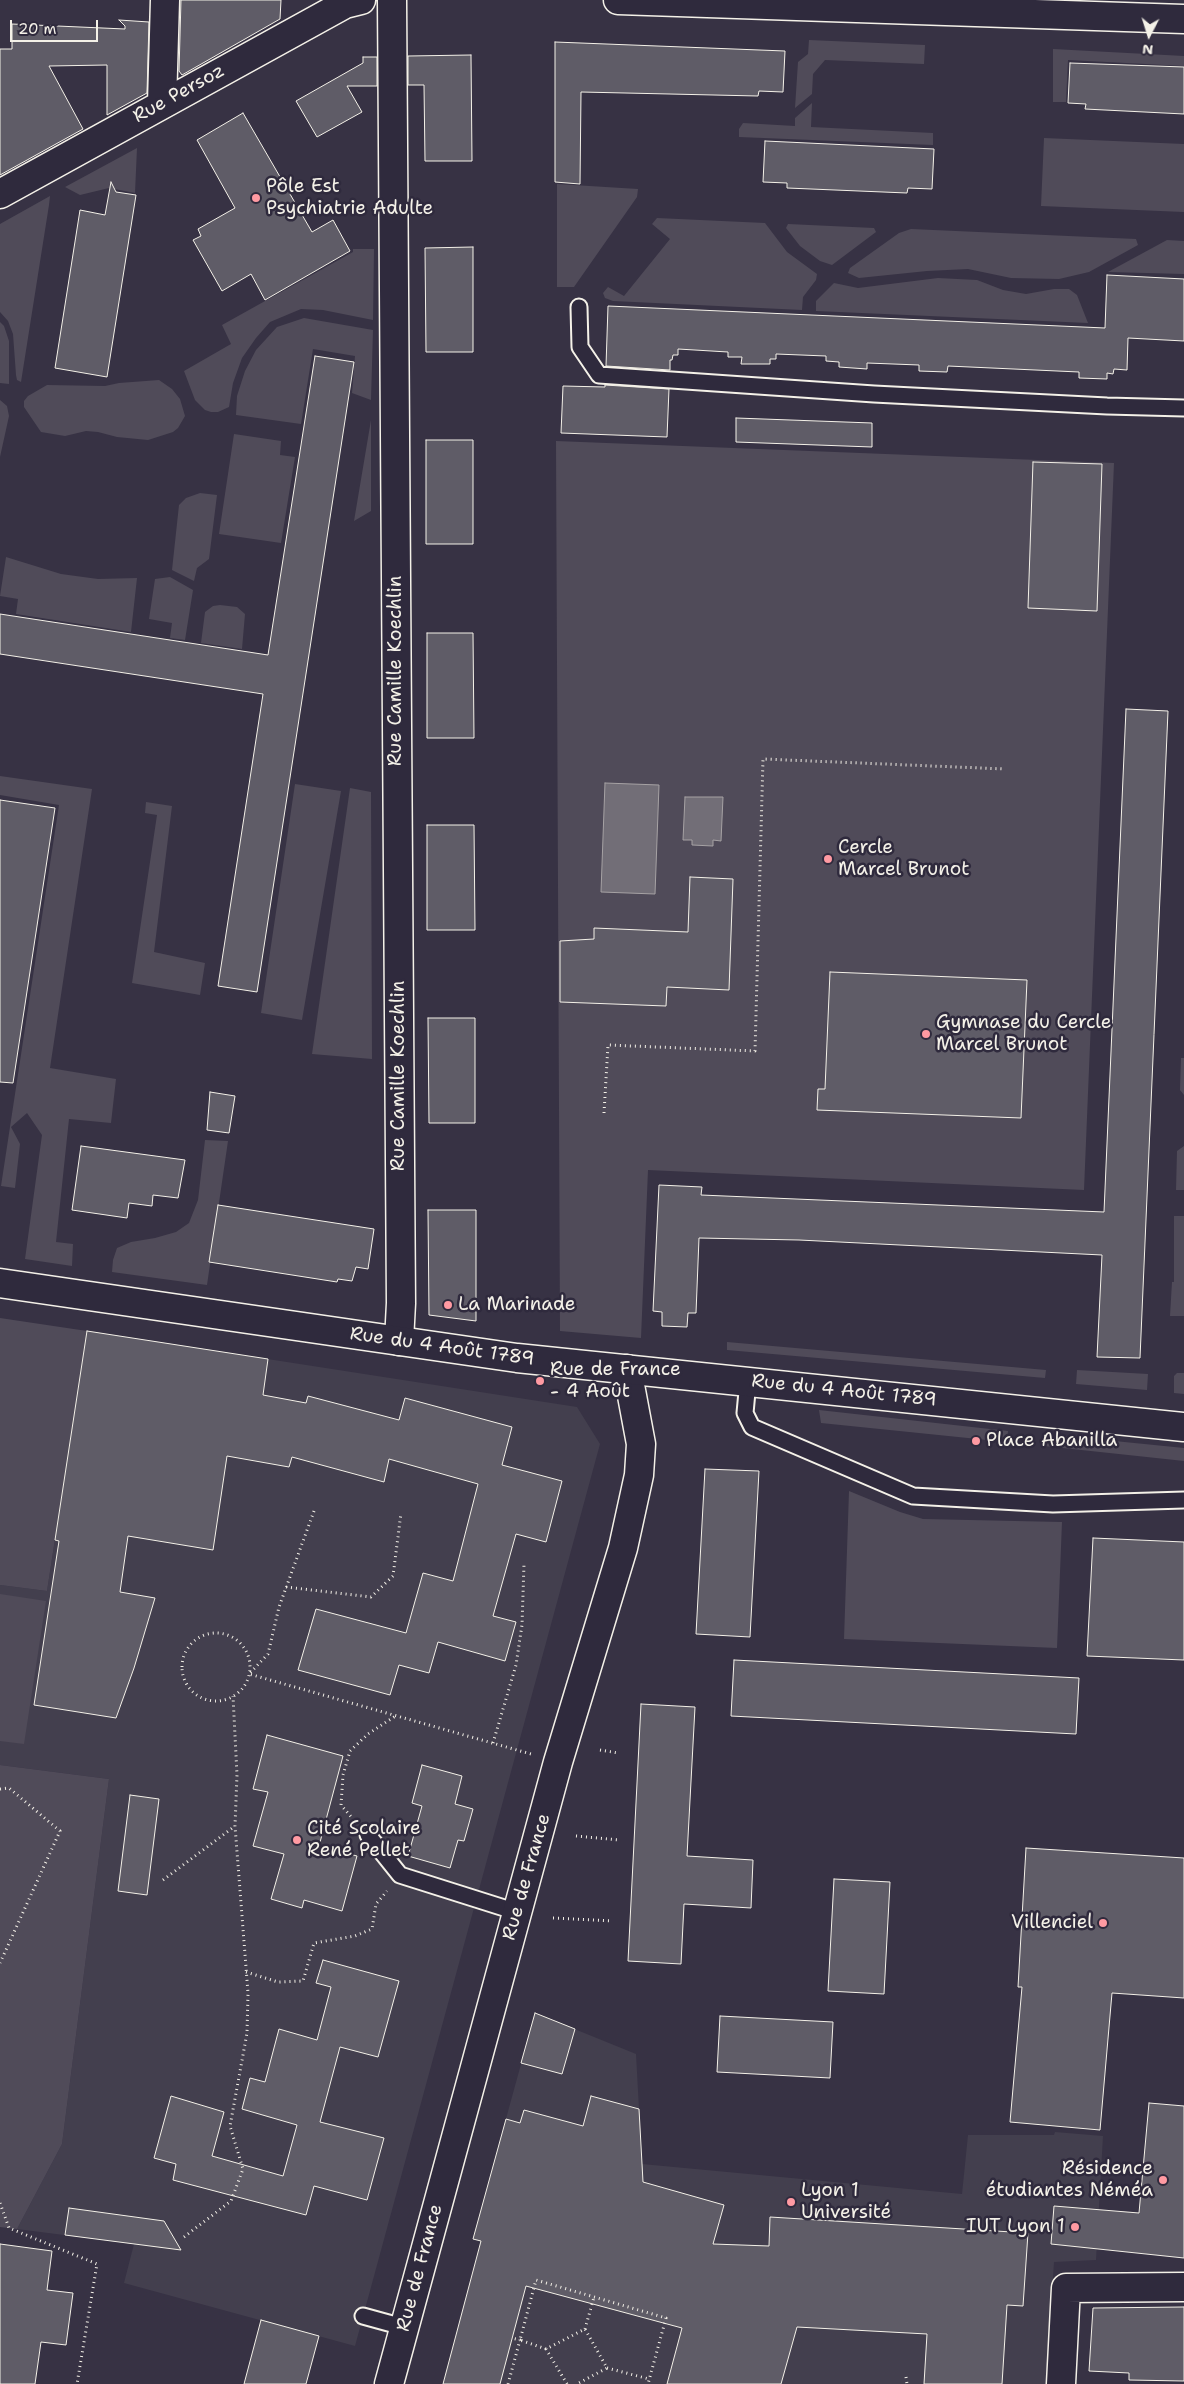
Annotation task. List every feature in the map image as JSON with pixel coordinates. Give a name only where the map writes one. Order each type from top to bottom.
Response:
[{"type":"street","points":[[162,104],[165,0]]},
{"type":"street","name":"Rue Persoz","points":[[0,194],[345,4],[361,0]]},
{"type":"street","name":"Rue Camille Koechlin","points":[[392,0],[401,1303],[399,1341]]},
{"type":"street","points":[[618,0],[1116,11],[1184,19]]},
{"type":"street","name":"Rue du 4 Août 1789","points":[[0,1283],[508,1356],[1184,1427]]},
{"type":"street","name":"Rue de France","points":[[388,2384],[558,1762],[623,1548],[640,1475],[642,1444],[627,1369]]},
{"type":"street","points":[[1061,2384],[1066,2288],[1184,2287]]},
{"type":"lane","points":[[579,307],[580,346],[599,375],[883,394],[1107,406],[1184,408]]},
{"type":"lane","points":[[748,1381],[745,1413],[752,1427],[913,1496],[1053,1504],[1184,1500]]},
{"type":"lane","points":[[368,1835],[400,1875],[517,1912]]},
{"type":"lane","points":[[363,2316],[403,2327]]},
{"type":"path","points":[[604,1113],[608,1045],[755,1051],[763,759],[1005,769]]},
{"type":"path","points":[[249,1674],[248,1657],[243,1646],[234,1638],[224,1634],[201,1636],[191,1643],[185,1652],[182,1673],[192,1692],[212,1701],[223,1700],[242,1690],[249,1674],[268,1654],[279,1607],[314,1511]]},
{"type":"path","points":[[286,1587],[372,1597],[393,1576],[400,1513]]},
{"type":"path","points":[[493,1743],[516,1665],[522,1625],[524,1564]]},
{"type":"path","points":[[249,1674],[558,1762]]},
{"type":"path","points":[[184,2237],[231,2201],[243,2169],[230,2126],[247,2033],[246,1972],[235,1826],[237,1775],[233,1696]]},
{"type":"path","points":[[368,1835],[341,1805],[343,1775],[350,1751],[368,1734],[397,1715]]},
{"type":"path","points":[[600,1750],[618,1753]]},
{"type":"path","points":[[0,1789],[9,1788],[60,1831],[0,1963]]},
{"type":"path","points":[[163,1880],[235,1826]]},
{"type":"path","points":[[576,1836],[619,1840]]},
{"type":"path","points":[[246,1972],[278,1982],[303,1981],[314,1942],[355,1936],[372,1929],[376,1904],[400,1875]]},
{"type":"path","points":[[553,1918],[612,1921]]},
{"type":"path","points":[[0,2203],[10,2228],[97,2264],[77,2384]]},
{"type":"path","points":[[508,2384],[536,2280],[666,2318],[648,2384]]},
{"type":"path","points":[[594,2297],[585,2328],[607,2368]]},
{"type":"path","points":[[546,2349],[585,2328]]},
{"type":"path","points":[[512,2338],[546,2349],[567,2384]]},
{"type":"path","points":[[577,2384],[607,2368],[649,2379]]},
{"type":"path","points":[[906,2377],[907,2384]]},
{"type":"shaded area","points":[[809,40],[925,45],[924,64],[825,60],[813,74],[812,94],[795,108],[798,62],[808,54]]},
{"type":"shaded area","points":[[1053,49],[1184,56],[1184,66],[1068,60],[1066,102],[1053,102]]},
{"type":"shaded area","points":[[812,103],[811,127],[933,133],[933,145],[739,137],[739,129],[743,123],[795,126],[795,118]]},
{"type":"shaded area","points":[[1044,138],[1184,144],[1184,212],[1041,206]]},
{"type":"shaded area","points":[[137,148],[135,193],[109,188],[80,195],[65,187]]},
{"type":"shaded area","points":[[557,184],[638,189],[637,197],[574,287],[557,287]]},
{"type":"shaded area","points":[[50,196],[21,382],[17,380],[16,375],[13,334],[8,321],[0,312],[0,224]]},
{"type":"shaded area","points":[[657,218],[765,223],[787,252],[817,274],[816,280],[803,297],[802,310],[613,301],[605,298],[603,293],[608,287],[624,296],[670,239],[652,224]]},
{"type":"shaded area","points":[[788,224],[874,228],[876,232],[832,265],[820,261],[800,246],[786,228]]},
{"type":"shaded area","points":[[911,229],[1136,239],[1138,245],[1089,272],[1059,279],[1011,278],[968,269],[859,278],[848,273],[850,268],[899,233]]},
{"type":"shaded area","points":[[1167,240],[1184,241],[1184,274],[1108,272]]},
{"type":"shaded area","points":[[353,249],[374,249],[373,320],[323,310],[301,309],[270,322],[242,358],[233,383],[229,407],[218,412],[205,410],[195,400],[184,371],[231,344],[222,325],[353,252]]},
{"type":"shaded area","points":[[938,278],[977,280],[1003,290],[1026,294],[1054,289],[1069,289],[1077,295],[1088,323],[816,311],[816,301],[834,283],[858,288]]},
{"type":"shaded area","points":[[304,318],[373,330],[371,400],[352,393],[355,356],[313,349],[301,424],[236,415],[237,396],[245,371],[256,350],[277,327]]},
{"type":"shaded area","points":[[0,322],[4,326],[9,341],[9,384],[0,383]]},
{"type":"shaded area","points":[[159,380],[172,389],[180,399],[185,416],[178,428],[173,432],[148,440],[86,431],[65,436],[41,432],[24,407],[24,401],[28,396],[47,385],[105,386]]},
{"type":"shaded area","points":[[0,400],[7,406],[9,416],[0,457]]},
{"type":"shaded area","points":[[371,420],[371,511],[354,521]]},
{"type":"shaded area","points":[[234,434],[281,441],[280,455],[295,457],[281,543],[219,534]]},
{"type":"shaded area","name":"Cercle Marcel Brunot","points":[[556,441],[1114,463],[1084,1190],[648,1170],[641,1338],[560,1331]]},
{"type":"shaded area","points":[[200,493],[217,495],[209,559],[197,568],[194,581],[172,570],[179,505],[186,498]]},
{"type":"shaded area","points":[[6,557],[61,574],[98,579],[137,578],[131,632],[16,614],[18,599],[0,596]]},
{"type":"shaded area","points":[[170,577],[193,590],[185,640],[170,638],[172,623],[149,619],[155,579]]},
{"type":"shaded area","points":[[213,606],[237,607],[245,614],[242,649],[201,643],[205,612]]},
{"type":"shaded area","points":[[0,776],[92,789],[50,1068],[116,1079],[111,1123],[69,1119],[56,1242],[73,1244],[72,1266],[25,1259],[42,1135],[27,1113],[11,1127],[20,1144],[15,1188],[1,1186],[59,805],[0,795]]},
{"type":"shaded area","points":[[605,783],[659,785],[655,894],[601,892]]},
{"type":"shaded area","points":[[295,784],[341,791],[302,1020],[261,1013]]},
{"type":"shaded area","points":[[350,788],[371,792],[372,1059],[312,1054]]},
{"type":"shaded area","points":[[685,797],[723,797],[721,841],[713,840],[713,846],[692,845],[692,840],[683,840]]},
{"type":"shaded area","points":[[146,802],[172,806],[154,952],[205,963],[200,995],[132,983],[157,815],[145,813]]},
{"type":"shaded area","points":[[1181,1058],[1184,1058],[1184,1095],[1180,1090]]},
{"type":"shaded area","points":[[205,1140],[228,1141],[207,1285],[112,1272],[117,1248],[131,1242],[176,1232],[189,1223],[198,1200]]},
{"type":"shaded area","points":[[1184,1146],[1184,1190],[1176,1190],[1177,1151]]},
{"type":"shaded area","points":[[1174,1216],[1184,1216],[1184,1316],[1170,1316],[1172,1282],[1174,1282]]},
{"type":"shaded area","points":[[0,1318],[87,1331],[47,1591],[0,1585]]},
{"type":"shaded area","name":"Cité Scolaire René Pellet","points":[[87,1331],[577,1407],[600,1444],[355,2346],[124,2283],[134,2244],[17,2229],[62,2144],[109,1779],[0,1765],[0,1585],[47,1591]]},
{"type":"shaded area","points":[[727,1342],[1046,1370],[1045,1378],[727,1350]]},
{"type":"shaded area","points":[[1077,1370],[1148,1374],[1147,1390],[1076,1384]]},
{"type":"shaded area","points":[[1177,1373],[1184,1373],[1184,1394],[1174,1393],[1174,1376]]},
{"type":"shaded area","points":[[819,1410],[1008,1431],[1007,1442],[821,1423]]},
{"type":"shaded area","points":[[1045,1434],[1184,1448],[1184,1461],[1044,1446]]},
{"type":"shaded area","points":[[849,1491],[900,1512],[923,1519],[1062,1522],[1057,1648],[844,1639]]},
{"type":"shaded area","points":[[0,1594],[46,1601],[24,1744],[0,1741]]},
{"type":"shaded area","points":[[0,1765],[109,1779],[62,2144],[17,2229],[0,2227]]},
{"type":"shaded area","name":"Lyon 1 Université","points":[[535,2013],[636,2054],[642,2164],[962,2194],[968,2135],[1054,2135],[1055,2132],[1103,2136],[1096,2260],[1054,2262],[1046,2384],[443,2384],[481,2242],[473,2239]]},
{"type":"building","points":[[181,0],[281,0],[280,19],[182,75],[179,71]]},
{"type":"building","points":[[119,20],[149,22],[147,93],[107,115],[107,65],[49,66],[83,129],[0,175],[0,49],[12,49],[12,24],[125,29],[125,26]]},
{"type":"building","points":[[555,42],[785,51],[783,92],[759,91],[758,96],[581,92],[580,184],[555,182]]},
{"type":"building","points":[[471,55],[472,161],[425,161],[424,85],[408,85],[408,56]]},
{"type":"building","points":[[363,57],[377,57],[377,86],[347,86],[362,112],[317,137],[296,101],[363,63]]},
{"type":"building","points":[[1070,63],[1184,67],[1184,114],[1085,109],[1086,104],[1068,103]]},
{"type":"building","name":"Pôle Est Psychiatrie Adulte","points":[[243,113],[312,232],[333,220],[350,251],[265,300],[251,274],[222,291],[193,240],[201,236],[198,229],[235,208],[197,140]]},
{"type":"building","points":[[765,141],[934,149],[932,189],[908,188],[907,193],[787,188],[787,183],[763,182]]},
{"type":"building","points":[[111,182],[116,192],[136,195],[107,377],[55,368],[80,210],[105,215]]},
{"type":"building","points":[[473,247],[473,352],[426,352],[425,248]]},
{"type":"building","points":[[1107,275],[1184,279],[1184,341],[1128,338],[1127,370],[1114,369],[1113,374],[1107,373],[1107,379],[1079,378],[1079,372],[948,366],[947,372],[919,371],[919,365],[867,363],[867,369],[839,367],[839,362],[826,361],[826,356],[776,354],[776,359],[770,359],[770,364],[741,364],[742,357],[728,357],[728,352],[678,349],[678,355],[673,355],[672,360],[670,360],[670,370],[606,366],[608,306],[1105,328]]},
{"type":"building","points":[[315,356],[354,362],[257,992],[218,986],[263,694],[0,654],[0,614],[268,655]]},
{"type":"building","points":[[605,385],[669,389],[667,437],[561,433],[563,386],[605,387]]},
{"type":"building","points":[[736,418],[872,423],[872,447],[736,442]]},
{"type":"building","points":[[426,440],[473,440],[473,544],[426,544]]},
{"type":"building","points":[[1033,462],[1102,464],[1097,611],[1028,608]]},
{"type":"building","points":[[427,633],[473,633],[474,738],[427,738]]},
{"type":"building","points":[[1126,709],[1168,711],[1140,1358],[1097,1357],[1102,1255],[799,1240],[699,1238],[696,1313],[688,1313],[687,1327],[662,1326],[662,1312],[653,1311],[659,1185],[702,1187],[701,1195],[1104,1212]]},
{"type":"building","points":[[0,800],[55,808],[13,1083],[0,1082]]},
{"type":"building","points":[[427,825],[474,825],[475,930],[427,930]]},
{"type":"building","points":[[690,877],[733,879],[729,990],[667,987],[666,1006],[560,1002],[560,941],[594,939],[594,928],[688,932]]},
{"type":"building","name":"Gymnase du Cercle Marcel Brunot","points":[[830,972],[1027,980],[1021,1118],[817,1110],[818,1089],[825,1089]]},
{"type":"building","points":[[428,1018],[475,1018],[475,1123],[429,1123]]},
{"type":"building","points":[[210,1092],[235,1096],[229,1133],[207,1130]]},
{"type":"building","points":[[81,1146],[185,1160],[178,1198],[153,1195],[152,1206],[129,1203],[127,1218],[72,1210]]},
{"type":"building","points":[[218,1205],[374,1229],[368,1269],[356,1267],[352,1281],[338,1279],[337,1282],[209,1262]]},
{"type":"building","points":[[428,1210],[476,1210],[476,1321],[429,1315]]},
{"type":"building","points":[[87,1331],[268,1359],[263,1395],[306,1403],[308,1396],[399,1420],[405,1398],[512,1427],[502,1465],[562,1481],[546,1542],[516,1534],[493,1616],[516,1622],[505,1661],[438,1642],[429,1673],[399,1665],[390,1695],[298,1670],[316,1609],[406,1633],[423,1573],[453,1581],[478,1484],[389,1459],[384,1482],[292,1457],[289,1467],[227,1456],[213,1550],[128,1536],[120,1592],[155,1598],[134,1668],[116,1718],[34,1705],[59,1541],[55,1540]]},
{"type":"building","points":[[705,1469],[759,1471],[750,1637],[696,1634]]},
{"type":"building","points":[[1093,1538],[1184,1542],[1184,1660],[1087,1656]]},
{"type":"building","points":[[734,1660],[1079,1678],[1076,1734],[731,1716]]},
{"type":"building","points":[[641,1704],[695,1707],[687,1856],[753,1860],[751,1908],[684,1904],[681,1964],[628,1961]]},
{"type":"building","points":[[267,1735],[343,1756],[319,1846],[357,1856],[342,1911],[304,1900],[302,1908],[271,1899],[284,1854],[253,1846],[268,1792],[253,1789]]},
{"type":"building","points":[[422,1765],[462,1776],[455,1804],[473,1809],[464,1841],[458,1840],[450,1868],[408,1856],[422,1806],[412,1803]]},
{"type":"building","points":[[130,1795],[159,1799],[147,1895],[118,1891]]},
{"type":"building","name":"Villenciel","points":[[1026,1848],[1184,1858],[1184,1998],[1112,1993],[1100,2130],[1010,2122],[1022,1987],[1018,1987]]},
{"type":"building","points":[[834,1879],[890,1882],[884,1994],[828,1991]]},
{"type":"building","points":[[323,1960],[399,1981],[378,2057],[340,2047],[320,2122],[384,2138],[367,2200],[314,2186],[306,2215],[173,2180],[176,2164],[154,2158],[171,2096],[224,2112],[212,2156],[283,2176],[297,2125],[242,2109],[250,2078],[265,2082],[279,2029],[317,2040],[331,1987],[316,1983]]},
{"type":"building","points":[[535,2013],[575,2029],[562,2074],[521,2063]]},
{"type":"building","points":[[720,2016],[833,2022],[830,2078],[717,2072]]},
{"type":"building","points":[[591,2096],[639,2109],[643,2182],[724,2205],[713,2244],[769,2246],[770,2217],[1028,2233],[1023,2306],[1007,2305],[1002,2384],[924,2384],[927,2334],[797,2327],[781,2384],[667,2384],[682,2328],[526,2286],[500,2384],[443,2384],[481,2241],[473,2239],[506,2119],[520,2123],[524,2110],[583,2126]]},
{"type":"building","name":"Résidence étudiantes Néméa","points":[[1149,2103],[1184,2106],[1184,2258],[1051,2244],[1054,2206],[1139,2213]]},
{"type":"building","points":[[69,2208],[164,2221],[181,2250],[65,2235]]},
{"type":"building","points":[[0,2244],[52,2251],[47,2290],[73,2293],[66,2345],[41,2342],[35,2384],[0,2384]]},
{"type":"building","points":[[1184,2307],[1184,2381],[1129,2380],[1129,2373],[1089,2371],[1093,2308]]},
{"type":"building","points":[[261,2320],[319,2336],[306,2384],[244,2384]]},
{"type":"place","name":"Pôle Est Psychiatrie Adulte","points":[[256,198]]},
{"type":"place","name":"Cercle Marcel Brunot","points":[[828,859]]},
{"type":"place","name":"Gymnase du Cercle Marcel Brunot","points":[[926,1034]]},
{"type":"place","name":"La Marinade","points":[[448,1305]]},
{"type":"place","name":"Rue de France - 4 Août","points":[[540,1381]]},
{"type":"place","name":"Place Abanilla","points":[[976,1441]]},
{"type":"place","name":"Cité Scolaire René Pellet","points":[[297,1840]]},
{"type":"place","name":"Villenciel","points":[[1103,1923]]},
{"type":"place","name":"Résidence étudiantes Néméa","points":[[1163,2180]]},
{"type":"place","name":"Lyon 1 Université","points":[[791,2202]]},
{"type":"place","name":"IUT Lyon 1","points":[[1075,2227]]}]
